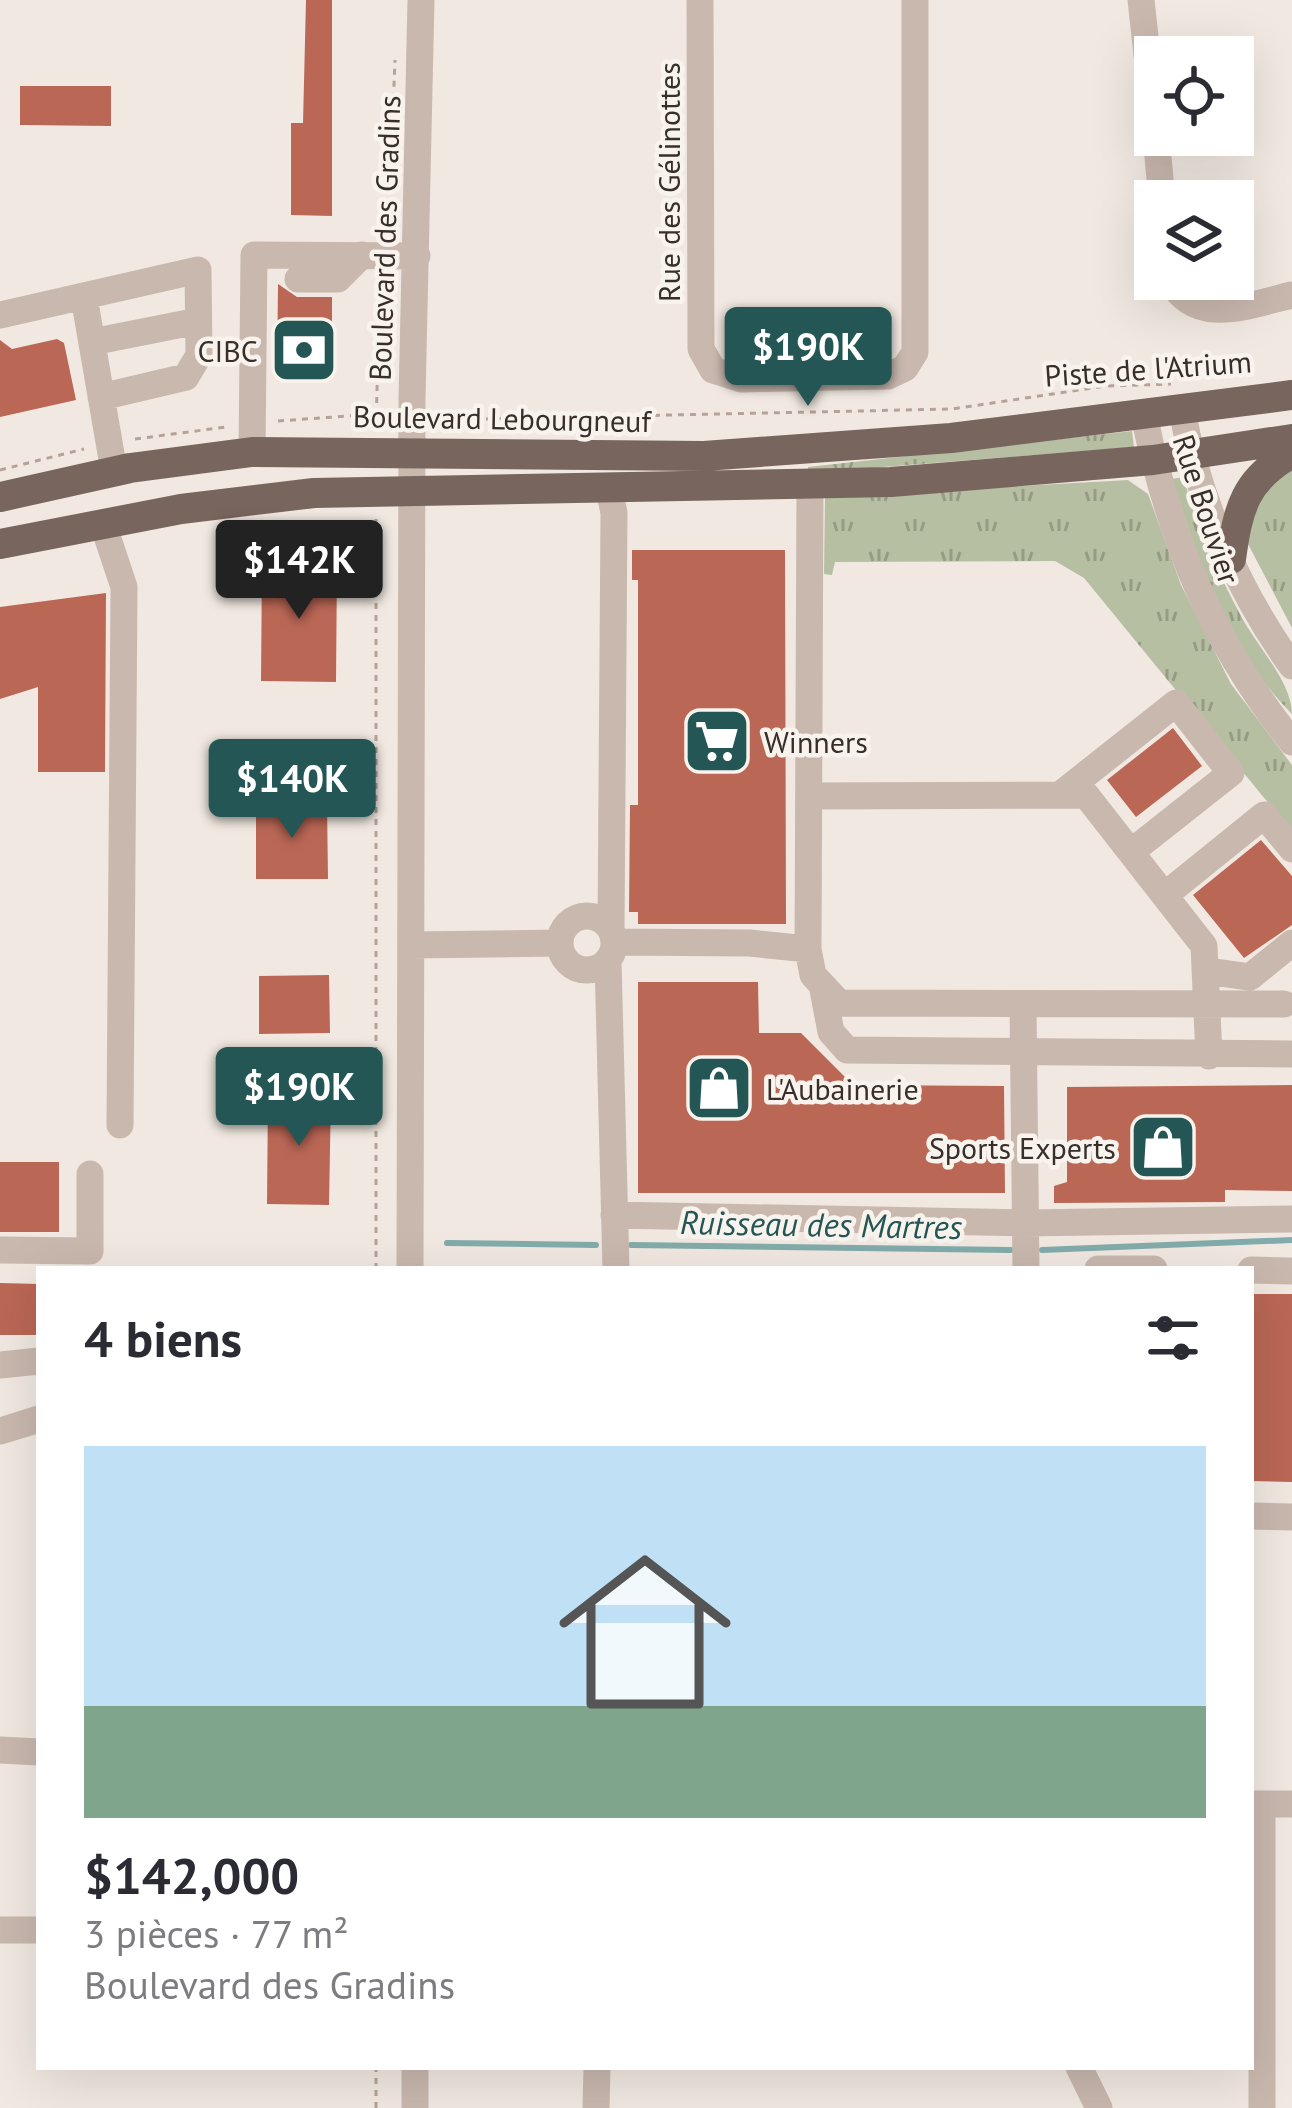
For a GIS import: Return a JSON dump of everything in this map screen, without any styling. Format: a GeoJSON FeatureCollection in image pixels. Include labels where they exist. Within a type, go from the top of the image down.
{"type":"FeatureCollection","features":[{"type":"Feature","properties":{"kind":"main road","name":"Boulevard Lebourgneuf"},"geometry":{"type":"LineString","coordinates":[[0,497],[114,471],[252,452],[553,459],[704,456],[951,438],[1144,415],[1177,397],[1292,395]]}},
{"type":"Feature","properties":{"kind":"main road"},"geometry":{"type":"LineString","coordinates":[[0,544],[251,499],[412,490],[810,485],[1153,460],[1292,439]]}},
{"type":"Feature","properties":{"kind":"main road"},"geometry":{"type":"LineString","coordinates":[[1231,559],[1237,513],[1247,487],[1266,468],[1292,453]]}},
{"type":"Feature","properties":{"kind":"street","name":"Boulevard des Gradins"},"geometry":{"type":"LineString","coordinates":[[410,1266],[412,453],[422,0]]}},
{"type":"Feature","properties":{"kind":"street","name":"Rue des Gélinottes"},"geometry":{"type":"LineString","coordinates":[[700,0],[701,349],[713,370],[741,379],[888,376],[905,368],[915,352],[915,0]]}},
{"type":"Feature","properties":{"kind":"street"},"geometry":{"type":"LineString","coordinates":[[1141,0],[1145,36]]}},
{"type":"Feature","properties":{"kind":"street"},"geometry":{"type":"LineString","coordinates":[[371,255],[338,279],[277,279],[254,255],[371,255],[417,256]]}},
{"type":"Feature","properties":{"kind":"street"},"geometry":{"type":"LineString","coordinates":[[0,314],[198,270],[199,356],[186,377],[101,397]]}},
{"type":"Feature","properties":{"kind":"street"},"geometry":{"type":"LineString","coordinates":[[252,452],[277,279]]}},
{"type":"Feature","properties":{"kind":"street"},"geometry":{"type":"LineString","coordinates":[[1187,300],[1211,310],[1292,296]]}},
{"type":"Feature","properties":{"kind":"street"},"geometry":{"type":"LineString","coordinates":[[84,297],[114,471]]}},
{"type":"Feature","properties":{"kind":"street"},"geometry":{"type":"LineString","coordinates":[[92,342],[199,321]]}},
{"type":"Feature","properties":{"kind":"street","name":"Rue Bouvier"},"geometry":{"type":"LineString","coordinates":[[1177,397],[1190,454],[1231,559],[1292,666]]}},
{"type":"Feature","properties":{"kind":"street","name":"Rue Bouvier"},"geometry":{"type":"LineString","coordinates":[[1144,415],[1186,566],[1210,620],[1260,702],[1292,742]]}},
{"type":"Feature","properties":{"kind":"street"},"geometry":{"type":"LineString","coordinates":[[810,485],[808,950],[823,990],[831,1032],[847,1050],[1292,1054]]}},
{"type":"Feature","properties":{"kind":"street"},"geometry":{"type":"LineString","coordinates":[[609,489],[614,512],[611,944],[616,1266]]}},
{"type":"Feature","properties":{"kind":"street"},"geometry":{"type":"LineString","coordinates":[[103,524],[124,587],[120,1125]]}},
{"type":"Feature","properties":{"kind":"street"},"geometry":{"type":"LineString","coordinates":[[1060,794],[1176,704],[1231,773],[1131,851]]}},
{"type":"Feature","properties":{"kind":"street"},"geometry":{"type":"LineString","coordinates":[[1218,784],[1252,825]]}},
{"type":"Feature","properties":{"kind":"street"},"geometry":{"type":"LineString","coordinates":[[811,796],[1086,795],[1204,946],[1208,1056]]}},
{"type":"Feature","properties":{"kind":"street"},"geometry":{"type":"LineString","coordinates":[[1165,895],[1264,815],[1292,849]]}},
{"type":"Feature","properties":{"kind":"street"},"geometry":{"type":"LineString","coordinates":[[611,944],[601,920],[583,916],[566,925],[560,944],[564,958],[582,970],[611,944],[749,943],[808,950]]}},
{"type":"Feature","properties":{"kind":"street"},"geometry":{"type":"LineString","coordinates":[[1206,971],[1250,977],[1292,943]]}},
{"type":"Feature","properties":{"kind":"street"},"geometry":{"type":"LineString","coordinates":[[412,945],[560,944]]}},
{"type":"Feature","properties":{"kind":"street"},"geometry":{"type":"LineString","coordinates":[[823,990],[839,1003],[1289,1004]]}},
{"type":"Feature","properties":{"kind":"street"},"geometry":{"type":"LineString","coordinates":[[1023,1005],[1026,1266]]}},
{"type":"Feature","properties":{"kind":"street"},"geometry":{"type":"LineString","coordinates":[[0,1250],[90,1251],[90,1174]]}},
{"type":"Feature","properties":{"kind":"street"},"geometry":{"type":"LineString","coordinates":[[614,1215],[1027,1223],[1292,1219]]}},
{"type":"Feature","properties":{"kind":"street"},"geometry":{"type":"LineString","coordinates":[[1254,1270],[1292,1270]]}},
{"type":"Feature","properties":{"kind":"street"},"geometry":{"type":"LineString","coordinates":[[0,1365],[36,1361]]}},
{"type":"Feature","properties":{"kind":"street"},"geometry":{"type":"LineString","coordinates":[[0,1431],[36,1420]]}},
{"type":"Feature","properties":{"kind":"street"},"geometry":{"type":"LineString","coordinates":[[1254,1516],[1292,1517]]}},
{"type":"Feature","properties":{"kind":"street"},"geometry":{"type":"LineString","coordinates":[[0,1750],[36,1752]]}},
{"type":"Feature","properties":{"kind":"street"},"geometry":{"type":"LineString","coordinates":[[1262,2108],[1278,1947],[1256,1804],[1292,1804]]}},
{"type":"Feature","properties":{"kind":"street"},"geometry":{"type":"LineString","coordinates":[[0,1930],[36,1930]]}},
{"type":"Feature","properties":{"kind":"street"},"geometry":{"type":"LineString","coordinates":[[415,2070],[415,2108]]}},
{"type":"Feature","properties":{"kind":"street"},"geometry":{"type":"LineString","coordinates":[[596,2108],[597,2070]]}},
{"type":"Feature","properties":{"kind":"street"},"geometry":{"type":"LineString","coordinates":[[1080,2070],[1099,2108]]}},
{"type":"Feature","properties":{"kind":"path"},"geometry":{"type":"LineString","coordinates":[[375,431],[371,255],[395,53]]}},
{"type":"Feature","properties":{"kind":"path","name":"Piste de l'Atrium"},"geometry":{"type":"LineString","coordinates":[[432,419],[952,409],[1106,386],[1177,397]]}},
{"type":"Feature","properties":{"kind":"path"},"geometry":{"type":"LineString","coordinates":[[376,517],[376,1266]]}},
{"type":"Feature","properties":{"kind":"path"},"geometry":{"type":"LineString","coordinates":[[376,2070],[376,2108]]}},
{"type":"Feature","properties":{"kind":"green space"},"geometry":{"type":"Polygon","coordinates":[[[1132,431],[1134,447],[808,473],[808,467],[1132,431]]]}},
{"type":"Feature","properties":{"kind":"green space"},"geometry":{"type":"Polygon","coordinates":[[[1292,468],[1292,628],[1248,544],[1255,498],[1292,468]]]}},
{"type":"Feature","properties":{"kind":"green space"},"geometry":{"type":"Polygon","coordinates":[[[1183,477],[1216,565],[1280,677],[1292,714],[1250,662],[1218,604],[1172,479],[1183,477]]]}},
{"type":"Feature","properties":{"kind":"green space"},"geometry":{"type":"Polygon","coordinates":[[[1128,480],[1148,494],[1181,585],[1231,684],[1292,765],[1292,832],[1084,578],[1055,561],[835,562],[832,575],[824,574],[825,497],[1128,480]]]}},
{"type":"Feature","properties":{"kind":"building"},"geometry":{"type":"Polygon","coordinates":[[[306,0],[332,0],[332,216],[291,215],[291,123],[303,123],[306,0]]]}},
{"type":"Feature","properties":{"kind":"building"},"geometry":{"type":"Polygon","coordinates":[[[20,86],[111,86],[111,126],[20,125],[20,86]]]}},
{"type":"Feature","properties":{"kind":"building"},"geometry":{"type":"Polygon","coordinates":[[[278,284],[297,297],[332,297],[332,370],[277,369],[278,284]]]}},
{"type":"Feature","properties":{"kind":"building"},"geometry":{"type":"Polygon","coordinates":[[[57,339],[64,343],[76,400],[0,417],[0,340],[12,349],[57,339]]]}},
{"type":"Feature","properties":{"kind":"building"},"geometry":{"type":"Polygon","coordinates":[[[632,550],[785,550],[786,924],[638,924],[638,912],[629,912],[630,805],[638,805],[638,580],[632,580],[632,550]]]}},
{"type":"Feature","properties":{"kind":"building"},"geometry":{"type":"Polygon","coordinates":[[[262,561],[337,562],[336,682],[261,681],[262,561]]]}},
{"type":"Feature","properties":{"kind":"building"},"geometry":{"type":"Polygon","coordinates":[[[106,593],[105,772],[38,772],[38,687],[0,699],[0,607],[106,593]]]}},
{"type":"Feature","properties":{"kind":"building"},"geometry":{"type":"Polygon","coordinates":[[[1173,728],[1202,766],[1136,817],[1107,780],[1173,728]]]}},
{"type":"Feature","properties":{"kind":"building"},"geometry":{"type":"Polygon","coordinates":[[[327,802],[328,879],[256,879],[256,803],[327,802]]]}},
{"type":"Feature","properties":{"kind":"building"},"geometry":{"type":"Polygon","coordinates":[[[1261,840],[1292,876],[1292,925],[1244,958],[1193,895],[1261,840]]]}},
{"type":"Feature","properties":{"kind":"building"},"geometry":{"type":"Polygon","coordinates":[[[329,975],[330,1033],[259,1034],[259,976],[329,975]]]}},
{"type":"Feature","properties":{"kind":"building"},"geometry":{"type":"Polygon","coordinates":[[[638,982],[758,982],[759,1033],[801,1033],[853,1085],[1004,1086],[1005,1193],[638,1193],[638,982]]]}},
{"type":"Feature","properties":{"kind":"building"},"geometry":{"type":"Polygon","coordinates":[[[1292,1085],[1292,1191],[1225,1190],[1225,1202],[1054,1203],[1054,1186],[1067,1182],[1067,1087],[1292,1085]]]}},
{"type":"Feature","properties":{"kind":"building"},"geometry":{"type":"Polygon","coordinates":[[[268,1093],[331,1094],[329,1205],[267,1204],[268,1093]]]}},
{"type":"Feature","properties":{"kind":"building"},"geometry":{"type":"Polygon","coordinates":[[[0,1162],[59,1162],[59,1232],[0,1232],[0,1162]]]}},
{"type":"Feature","properties":{"kind":"building"},"geometry":{"type":"Polygon","coordinates":[[[0,1283],[36,1284],[36,1335],[0,1335],[0,1283]]]}},
{"type":"Feature","properties":{"kind":"building"},"geometry":{"type":"Polygon","coordinates":[[[1254,1294],[1292,1294],[1292,1482],[1254,1481],[1254,1294]]]}},
{"type":"Feature","properties":{"kind":"waterway","name":"Ruisseau des Martres"},"geometry":{"type":"LineString","coordinates":[[1042,1250],[1292,1240]]}},
{"type":"Feature","properties":{"kind":"waterway","name":"Ruisseau des Martres"},"geometry":{"type":"LineString","coordinates":[[447,1243],[596,1245]]}},
{"type":"Feature","properties":{"kind":"waterway","name":"Ruisseau des Martres"},"geometry":{"type":"LineString","coordinates":[[631,1245],[1011,1250]]}},
{"type":"Feature","properties":{"kind":"place","name":"CIBC"},"geometry":{"type":"Point","coordinates":[304,350]}},
{"type":"Feature","properties":{"kind":"place","name":"Winners"},"geometry":{"type":"Point","coordinates":[717,741]}},
{"type":"Feature","properties":{"kind":"place","name":"L'Aubainerie"},"geometry":{"type":"Point","coordinates":[719,1088]}},
{"type":"Feature","properties":{"kind":"place","name":"Sports Experts"},"geometry":{"type":"Point","coordinates":[1163,1147]}}]}
